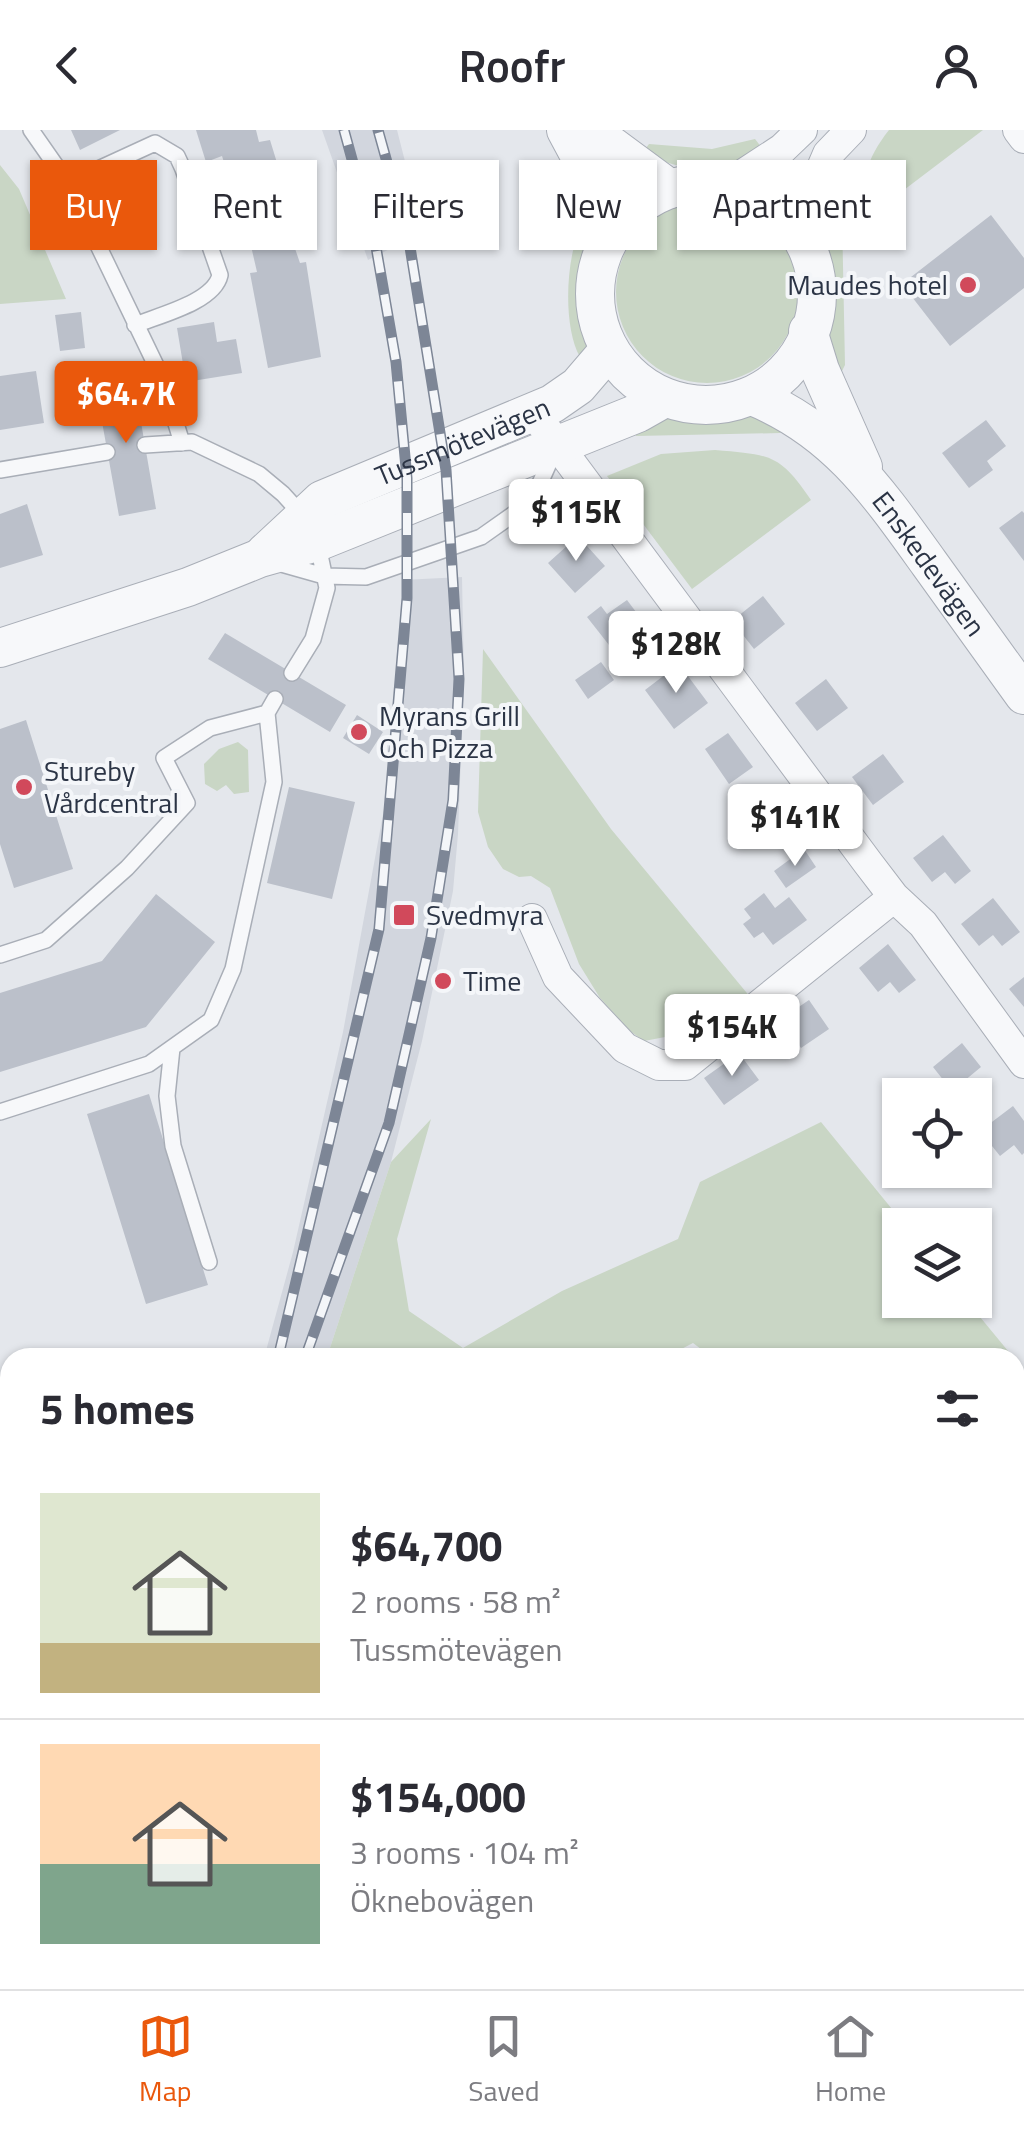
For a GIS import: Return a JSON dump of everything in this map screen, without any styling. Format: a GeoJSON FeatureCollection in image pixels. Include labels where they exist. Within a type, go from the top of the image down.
{"type":"FeatureCollection","features":[{"type":"Feature","properties":{"kind":"street"},"geometry":{"type":"LineString","coordinates":[[566,130],[582,160]]}},
{"type":"Feature","properties":{"kind":"street"},"geometry":{"type":"LineString","coordinates":[[590,130],[670,189]]}},
{"type":"Feature","properties":{"kind":"street"},"geometry":{"type":"LineString","coordinates":[[765,160],[802,130]]}},
{"type":"Feature","properties":{"kind":"street"},"geometry":{"type":"LineString","coordinates":[[825,160],[850,130]]}},
{"type":"Feature","properties":{"kind":"street"},"geometry":{"type":"LineString","coordinates":[[1018,130],[1024,138]]}},
{"type":"Feature","properties":{"kind":"street"},"geometry":{"type":"LineString","coordinates":[[657,196],[677,187]]}},
{"type":"Feature","properties":{"kind":"street"},"geometry":{"type":"LineString","coordinates":[[606,250],[596,270],[596,312],[608,350],[630,376],[660,400],[699,405],[752,396],[772,386],[797,360],[812,322],[816,282],[807,250]]}},
{"type":"Feature","properties":{"kind":"street","name":"Enskedevägen"},"geometry":{"type":"LineString","coordinates":[[808,331],[820,370],[868,478]]}},
{"type":"Feature","properties":{"kind":"street","name":"Tussmötevägen"},"geometry":{"type":"LineString","coordinates":[[315,545],[322,500],[533,412],[578,386],[608,350]]}},
{"type":"Feature","properties":{"kind":"street","name":"Enskedevägen"},"geometry":{"type":"LineString","coordinates":[[752,396],[781,408],[825,438],[868,478],[1024,695]]}},
{"type":"Feature","properties":{"kind":"street","name":"Tussmötevägen"},"geometry":{"type":"LineString","coordinates":[[0,648],[188,587],[260,558],[315,545],[660,400]]}},
{"type":"Feature","properties":{"kind":"street"},"geometry":{"type":"LineString","coordinates":[[533,412],[894,896],[922,924],[1024,1063]]}},
{"type":"Feature","properties":{"kind":"street"},"geometry":{"type":"LineString","coordinates":[[532,920],[558,977],[625,1048],[659,1065],[685,1065],[894,896]]}},
{"type":"Feature","properties":{"kind":"lane"},"geometry":{"type":"LineString","coordinates":[[31,130],[52,160]]}},
{"type":"Feature","properties":{"kind":"lane"},"geometry":{"type":"LineString","coordinates":[[119,160],[156,143],[177,156],[220,275],[218,286],[208,295],[135,325]]}},
{"type":"Feature","properties":{"kind":"lane"},"geometry":{"type":"LineString","coordinates":[[100,250],[162,378],[182,442]]}},
{"type":"Feature","properties":{"kind":"lane"},"geometry":{"type":"LineString","coordinates":[[145,446],[192,442],[258,474],[283,494],[315,545],[326,588],[313,639],[292,673]]}},
{"type":"Feature","properties":{"kind":"lane"},"geometry":{"type":"LineString","coordinates":[[315,545],[366,577],[481,537],[532,501],[557,444]]}},
{"type":"Feature","properties":{"kind":"lane"},"geometry":{"type":"LineString","coordinates":[[0,470],[107,452]]}},
{"type":"Feature","properties":{"kind":"lane"},"geometry":{"type":"LineString","coordinates":[[0,955],[46,940],[127,868],[186,803],[164,758],[210,728],[271,706],[274,782],[233,969],[211,1020],[149,1064],[0,1112]]}},
{"type":"Feature","properties":{"kind":"lane"},"geometry":{"type":"LineString","coordinates":[[172,1048],[168,1096],[174,1146],[209,1262]]}},
{"type":"Feature","properties":{"kind":"shaded area"},"geometry":{"type":"Polygon","coordinates":[[[322,130],[397,130],[405,160],[337,160],[337,172],[322,130]]]}},
{"type":"Feature","properties":{"kind":"shaded area"},"geometry":{"type":"Polygon","coordinates":[[[364,250],[388,250],[368,260],[364,250]]]}},
{"type":"Feature","properties":{"kind":"shaded area"},"geometry":{"type":"Polygon","coordinates":[[[462,577],[464,678],[453,891],[422,1041],[391,1162],[330,1348],[267,1348],[293,1252],[343,1032],[389,782],[402,659],[402,580],[462,577]]]}},
{"type":"Feature","properties":{"kind":"green space"},"geometry":{"type":"Polygon","coordinates":[[[889,130],[983,130],[906,188],[906,160],[871,160],[889,130]]]}},
{"type":"Feature","properties":{"kind":"green space"},"geometry":{"type":"Polygon","coordinates":[[[755,139],[766,153],[746,160],[677,160],[677,165],[643,152],[649,144],[712,149],[755,139]]]}},
{"type":"Feature","properties":{"kind":"green space"},"geometry":{"type":"Polygon","coordinates":[[[0,165],[19,189],[30,215],[30,250],[45,250],[66,299],[0,304],[0,165]]]}},
{"type":"Feature","properties":{"kind":"green space"},"geometry":{"type":"Polygon","coordinates":[[[677,207],[677,250],[787,250],[796,274],[796,310],[782,342],[757,367],[725,381],[689,381],[657,367],[632,342],[618,310],[616,292],[623,257],[627,250],[657,250],[657,217],[677,207]]]}},
{"type":"Feature","properties":{"kind":"green space"},"geometry":{"type":"Polygon","coordinates":[[[574,250],[592,250],[585,309],[589,343],[580,357],[568,304],[574,250]]]}},
{"type":"Feature","properties":{"kind":"green space"},"geometry":{"type":"Polygon","coordinates":[[[822,250],[843,250],[845,365],[840,375],[824,341],[832,304],[822,250]]]}},
{"type":"Feature","properties":{"kind":"green space"},"geometry":{"type":"Polygon","coordinates":[[[668,412],[758,415],[785,427],[780,433],[636,436],[632,427],[668,412]]]}},
{"type":"Feature","properties":{"kind":"green space"},"geometry":{"type":"Polygon","coordinates":[[[715,450],[772,459],[790,473],[811,500],[692,589],[607,476],[661,454],[715,450]]]}},
{"type":"Feature","properties":{"kind":"green space"},"geometry":{"type":"Polygon","coordinates":[[[483,649],[611,829],[751,998],[681,1034],[644,1041],[600,998],[579,964],[550,888],[531,876],[519,877],[503,869],[488,847],[478,812],[483,649]]]}},
{"type":"Feature","properties":{"kind":"green space"},"geometry":{"type":"Polygon","coordinates":[[[238,742],[248,750],[249,792],[234,794],[226,785],[217,791],[205,784],[204,764],[219,749],[238,742]]]}},
{"type":"Feature","properties":{"kind":"green space"},"geometry":{"type":"Polygon","coordinates":[[[431,1119],[397,1239],[409,1311],[463,1348],[330,1348],[391,1162],[431,1119]]]}},
{"type":"Feature","properties":{"kind":"green space"},"geometry":{"type":"Polygon","coordinates":[[[821,1122],[891,1208],[882,1208],[882,1318],[981,1318],[1006,1348],[700,1348],[693,1343],[683,1348],[463,1348],[562,1291],[678,1239],[700,1182],[821,1122]]]}},
{"type":"Feature","properties":{"kind":"building"},"geometry":{"type":"Polygon","coordinates":[[[71,130],[120,130],[80,150],[71,130]]]}},
{"type":"Feature","properties":{"kind":"building"},"geometry":{"type":"Polygon","coordinates":[[[196,130],[256,130],[259,142],[270,140],[276,160],[223,160],[222,156],[205,160],[196,130]]]}},
{"type":"Feature","properties":{"kind":"building"},"geometry":{"type":"Polygon","coordinates":[[[991,215],[1024,258],[1024,288],[950,346],[902,284],[991,215]]]}},
{"type":"Feature","properties":{"kind":"building"},"geometry":{"type":"Polygon","coordinates":[[[252,250],[296,250],[300,263],[306,262],[321,357],[268,368],[250,273],[257,272],[252,250]]]}},
{"type":"Feature","properties":{"kind":"building"},"geometry":{"type":"Polygon","coordinates":[[[81,312],[85,348],[60,351],[55,315],[81,312]]]}},
{"type":"Feature","properties":{"kind":"building"},"geometry":{"type":"Polygon","coordinates":[[[214,322],[217,342],[236,339],[242,373],[186,382],[177,328],[214,322]]]}},
{"type":"Feature","properties":{"kind":"building"},"geometry":{"type":"Polygon","coordinates":[[[36,371],[44,423],[0,430],[0,376],[36,371]]]}},
{"type":"Feature","properties":{"kind":"building"},"geometry":{"type":"Polygon","coordinates":[[[133,376],[156,509],[119,516],[95,383],[133,376]]]}},
{"type":"Feature","properties":{"kind":"building"},"geometry":{"type":"Polygon","coordinates":[[[986,420],[1006,446],[987,461],[993,470],[969,488],[942,453],[986,420]]]}},
{"type":"Feature","properties":{"kind":"building"},"geometry":{"type":"Polygon","coordinates":[[[27,504],[43,555],[0,568],[0,514],[27,504]]]}},
{"type":"Feature","properties":{"kind":"building"},"geometry":{"type":"Polygon","coordinates":[[[1024,513],[1024,561],[999,528],[1024,513]]]}},
{"type":"Feature","properties":{"kind":"building"},"geometry":{"type":"Polygon","coordinates":[[[578,536],[605,566],[575,593],[548,563],[578,536]]]}},
{"type":"Feature","properties":{"kind":"building"},"geometry":{"type":"Polygon","coordinates":[[[763,596],[785,624],[754,649],[732,621],[763,596]]]}},
{"type":"Feature","properties":{"kind":"building"},"geometry":{"type":"Polygon","coordinates":[[[627,600],[651,632],[630,648],[621,636],[609,645],[587,617],[601,606],[607,614],[627,600]]]}},
{"type":"Feature","properties":{"kind":"building"},"geometry":{"type":"Polygon","coordinates":[[[225,633],[346,705],[330,732],[208,659],[225,633]]]}},
{"type":"Feature","properties":{"kind":"building"},"geometry":{"type":"Polygon","coordinates":[[[601,662],[614,680],[588,699],[575,680],[601,662]]]}},
{"type":"Feature","properties":{"kind":"building"},"geometry":{"type":"Polygon","coordinates":[[[679,664],[708,703],[674,729],[645,690],[679,664]]]}},
{"type":"Feature","properties":{"kind":"building"},"geometry":{"type":"Polygon","coordinates":[[[826,679],[848,708],[817,731],[795,703],[826,679]]]}},
{"type":"Feature","properties":{"kind":"building"},"geometry":{"type":"Polygon","coordinates":[[[357,715],[383,732],[369,754],[343,738],[357,715]]]}},
{"type":"Feature","properties":{"kind":"building","name":"Stureby Vårdcentral"},"geometry":{"type":"Polygon","coordinates":[[[26,720],[73,869],[14,888],[0,844],[0,729],[26,720]]]}},
{"type":"Feature","properties":{"kind":"building"},"geometry":{"type":"Polygon","coordinates":[[[728,733],[753,767],[729,784],[705,749],[728,733]]]}},
{"type":"Feature","properties":{"kind":"building"},"geometry":{"type":"Polygon","coordinates":[[[883,754],[904,782],[873,805],[852,777],[883,754]]]}},
{"type":"Feature","properties":{"kind":"building"},"geometry":{"type":"Polygon","coordinates":[[[289,787],[355,802],[332,899],[267,883],[289,787]]]}},
{"type":"Feature","properties":{"kind":"building"},"geometry":{"type":"Polygon","coordinates":[[[772,789],[798,827],[776,843],[763,825],[753,832],[739,811],[772,789]]]}},
{"type":"Feature","properties":{"kind":"building"},"geometry":{"type":"Polygon","coordinates":[[[943,835],[971,871],[955,884],[945,872],[932,882],[913,858],[943,835]]]}},
{"type":"Feature","properties":{"kind":"building"},"geometry":{"type":"Polygon","coordinates":[[[804,849],[816,867],[786,888],[774,871],[804,849]]]}},
{"type":"Feature","properties":{"kind":"building"},"geometry":{"type":"Polygon","coordinates":[[[764,893],[775,908],[789,897],[807,920],[773,945],[763,932],[754,938],[743,924],[751,918],[744,909],[764,893]]]}},
{"type":"Feature","properties":{"kind":"building"},"geometry":{"type":"Polygon","coordinates":[[[156,894],[215,942],[146,1027],[0,1072],[0,993],[102,961],[156,894]]]}},
{"type":"Feature","properties":{"kind":"building"},"geometry":{"type":"Polygon","coordinates":[[[993,898],[1020,932],[1002,946],[993,935],[979,946],[961,924],[993,898]]]}},
{"type":"Feature","properties":{"kind":"building"},"geometry":{"type":"Polygon","coordinates":[[[888,944],[916,980],[899,993],[890,982],[878,992],[859,968],[888,944]]]}},
{"type":"Feature","properties":{"kind":"building"},"geometry":{"type":"Polygon","coordinates":[[[1024,977],[1024,1007],[1009,989],[1024,977]]]}},
{"type":"Feature","properties":{"kind":"building"},"geometry":{"type":"Polygon","coordinates":[[[809,1000],[829,1029],[801,1048],[781,1019],[809,1000]]]}},
{"type":"Feature","properties":{"kind":"building"},"geometry":{"type":"Polygon","coordinates":[[[962,1043],[981,1067],[968,1078],[942,1078],[933,1067],[962,1043]]]}},
{"type":"Feature","properties":{"kind":"building"},"geometry":{"type":"Polygon","coordinates":[[[739,1053],[759,1080],[724,1105],[704,1078],[739,1053]]]}},
{"type":"Feature","properties":{"kind":"building"},"geometry":{"type":"Polygon","coordinates":[[[149,1094],[208,1285],[146,1304],[87,1114],[149,1094]]]}},
{"type":"Feature","properties":{"kind":"building"},"geometry":{"type":"Polygon","coordinates":[[[1013,1106],[1024,1121],[1022,1155],[1014,1145],[1000,1156],[992,1146],[992,1122],[1013,1106]]]}},
{"type":"Feature","properties":{"kind":"railway"},"geometry":{"type":"LineString","coordinates":[[280,1348],[379,929],[407,598],[407,478],[396,362],[376,247],[344,130]]}},
{"type":"Feature","properties":{"kind":"railway"},"geometry":{"type":"LineString","coordinates":[[309,1348],[389,1123],[431,938],[453,800],[459,679],[446,470],[409,241],[378,130]]}},
{"type":"Feature","properties":{"kind":"place","name":"Maudes hotel"},"geometry":{"type":"Point","coordinates":[968,285]}},
{"type":"Feature","properties":{"kind":"place","name":"Myrans Grill Och Pizza"},"geometry":{"type":"Point","coordinates":[359,732]}},
{"type":"Feature","properties":{"kind":"place","name":"Stureby Vårdcentral"},"geometry":{"type":"Point","coordinates":[24,787]}},
{"type":"Feature","properties":{"kind":"place","name":"Svedmyra"},"geometry":{"type":"Point","coordinates":[404,915]}},
{"type":"Feature","properties":{"kind":"place","name":"Time"},"geometry":{"type":"Point","coordinates":[443,981]}}]}
